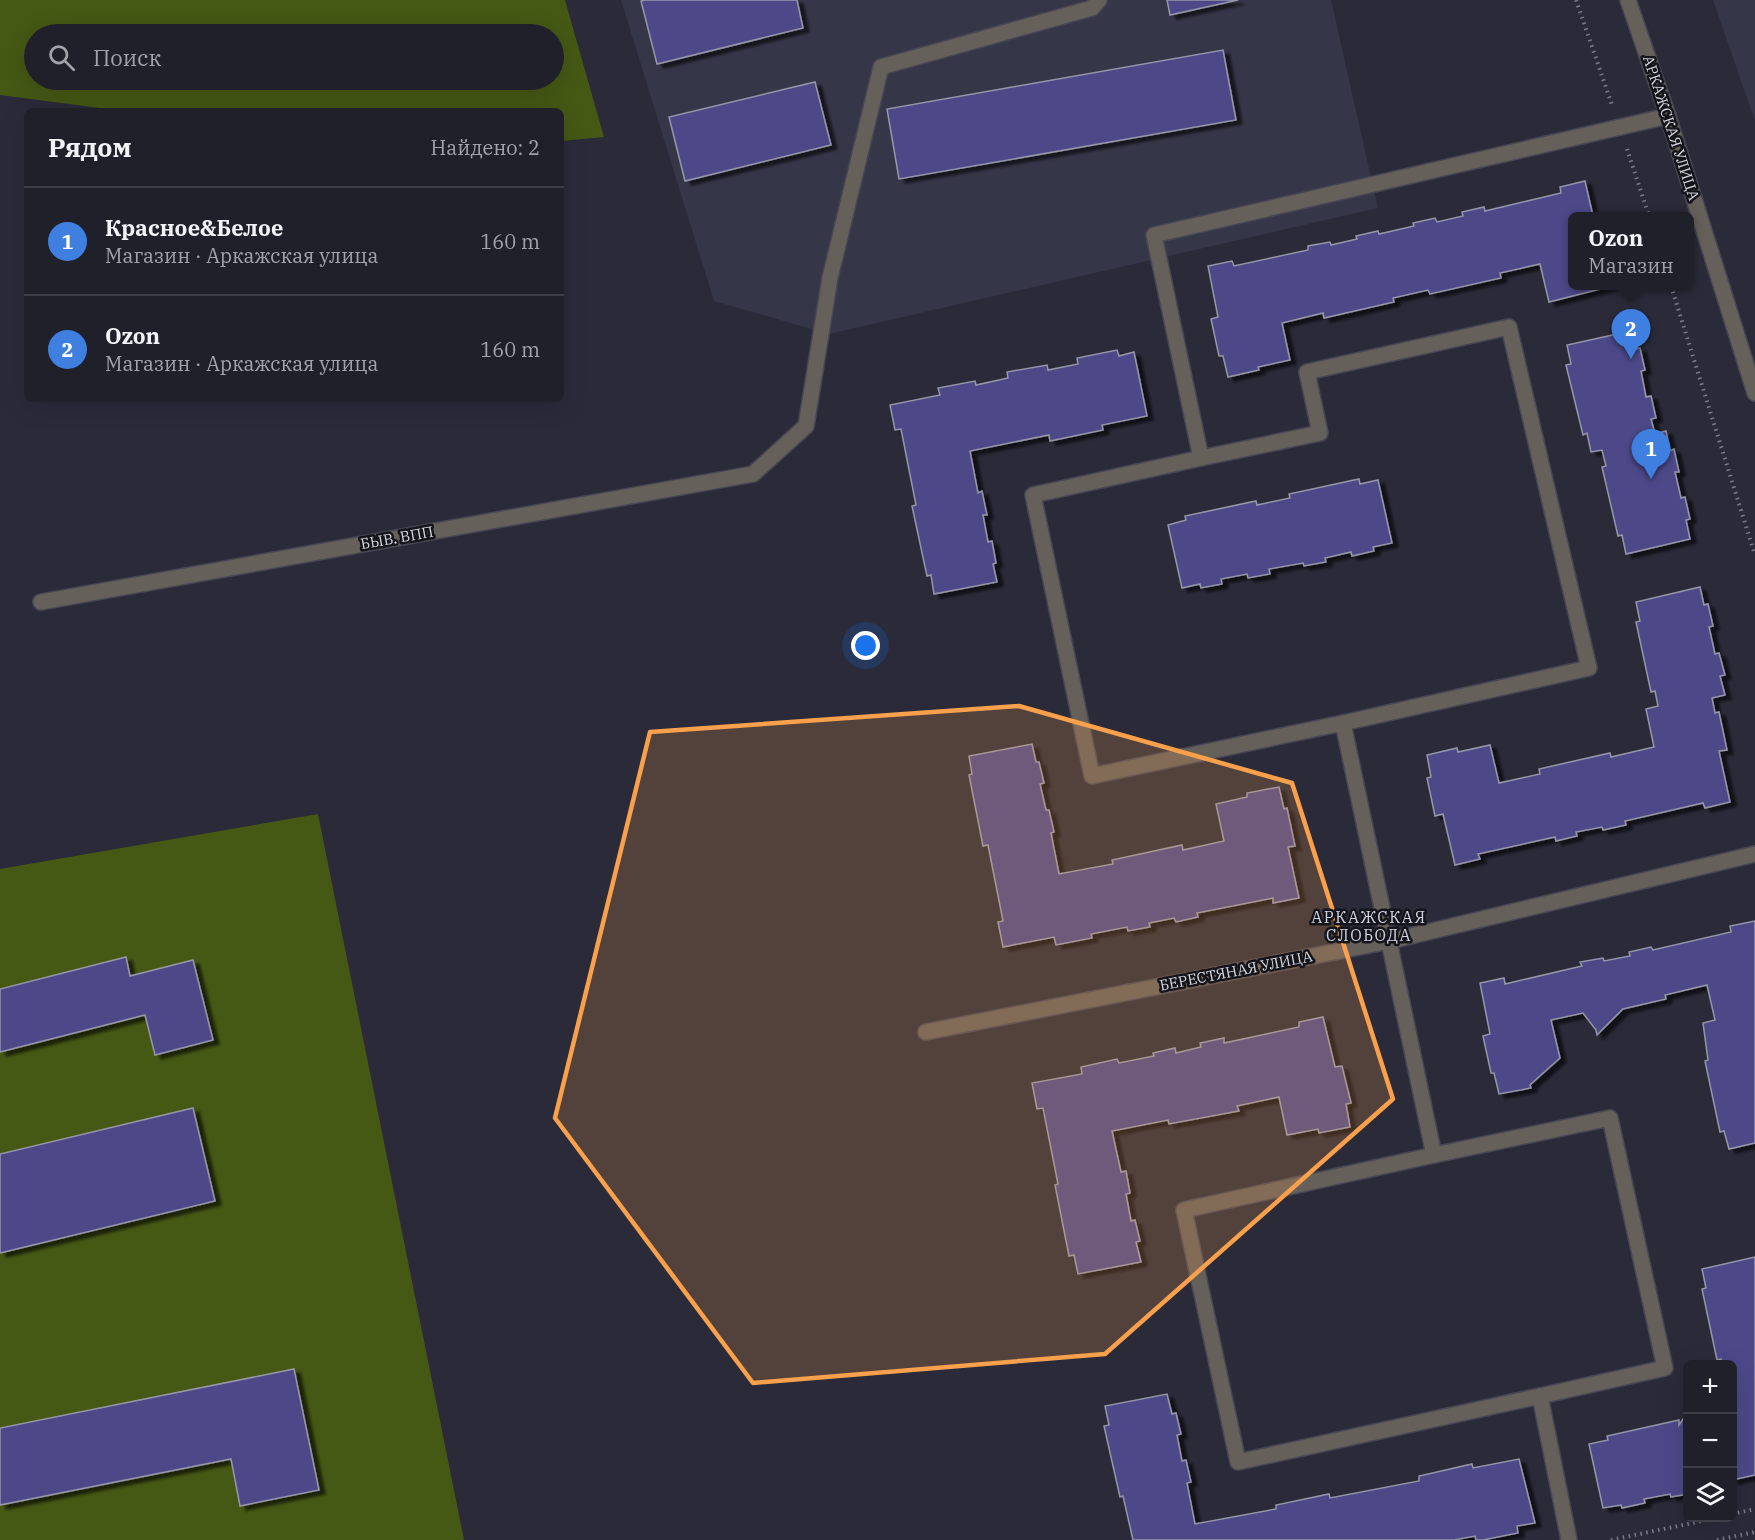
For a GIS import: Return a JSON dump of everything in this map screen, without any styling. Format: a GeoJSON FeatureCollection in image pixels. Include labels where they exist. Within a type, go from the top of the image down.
{"type":"FeatureCollection","features":[{"type":"Feature","properties":{"kind":"street","name":"БЫВ. ВПП"},"geometry":{"type":"LineString","coordinates":[[41,602],[753,474],[806,426],[830,278],[881,67],[1092,8],[1100,0]]}},
{"type":"Feature","properties":{"kind":"street","name":"АРКАЖСКАЯ УЛИЦА"},"geometry":{"type":"LineString","coordinates":[[1628,0],[1668,116],[1755,393]]}},
{"type":"Feature","properties":{"kind":"street"},"geometry":{"type":"LineString","coordinates":[[1201,458],[1154,235],[1668,116]]}},
{"type":"Feature","properties":{"kind":"street"},"geometry":{"type":"LineString","coordinates":[[1509,327],[1589,668],[1092,776],[1033,495],[1201,458],[1320,433],[1307,372],[1509,327]]}},
{"type":"Feature","properties":{"kind":"street"},"geometry":{"type":"LineString","coordinates":[[1344,723],[1434,1155]]}},
{"type":"Feature","properties":{"kind":"street","name":"БЕРЕСТЯНАЯ УЛИЦА"},"geometry":{"type":"LineString","coordinates":[[926,1032],[1390,940],[1755,854]]}},
{"type":"Feature","properties":{"kind":"street"},"geometry":{"type":"LineString","coordinates":[[1610,1118],[1665,1368],[1238,1462],[1184,1210],[1434,1155],[1610,1118]]}},
{"type":"Feature","properties":{"kind":"street"},"geometry":{"type":"LineString","coordinates":[[1540,1396],[1569,1540]]}},
{"type":"Feature","properties":{"kind":"path"},"geometry":{"type":"LineString","coordinates":[[1673,290],[1755,555]]}},
{"type":"Feature","properties":{"kind":"path"},"geometry":{"type":"LineString","coordinates":[[1737,1513],[1755,1509]]}},
{"type":"Feature","properties":{"kind":"path"},"geometry":{"type":"LineString","coordinates":[[1611,1540],[1697,1522]]}},
{"type":"Feature","properties":{"kind":"path"},"geometry":{"type":"LineString","coordinates":[[1717,1540],[1755,1532]]}},
{"type":"Feature","properties":{"kind":"highlighted area"},"geometry":{"type":"Polygon","coordinates":[[[1019,706],[1292,783],[1393,1099],[1105,1354],[753,1383],[555,1118],[650,732],[1019,706]]]}},
{"type":"Feature","properties":{"kind":"shaded area"},"geometry":{"type":"Polygon","coordinates":[[[621,0],[1331,0],[1378,208],[829,334],[714,301],[621,0]]]}},
{"type":"Feature","properties":{"kind":"shaded area"},"geometry":{"type":"Polygon","coordinates":[[[1713,0],[1755,0],[1755,121],[1713,0]]]}},
{"type":"Feature","properties":{"kind":"green space"},"geometry":{"type":"Polygon","coordinates":[[[0,0],[565,0],[604,137],[564,141],[564,108],[100,108],[0,95],[0,0]]]}},
{"type":"Feature","properties":{"kind":"green space"},"geometry":{"type":"Polygon","coordinates":[[[318,814],[464,1540],[0,1540],[0,869],[318,814]]]}},
{"type":"Feature","properties":{"kind":"building"},"geometry":{"type":"Polygon","coordinates":[[[797,0],[803,28],[657,64],[641,1],[797,0]]]}},
{"type":"Feature","properties":{"kind":"building"},"geometry":{"type":"Polygon","coordinates":[[[1167,0],[1238,0],[1170,15],[1167,0]]]}},
{"type":"Feature","properties":{"kind":"building"},"geometry":{"type":"Polygon","coordinates":[[[1223,50],[1236,120],[899,179],[887,109],[1223,50]]]}},
{"type":"Feature","properties":{"kind":"building"},"geometry":{"type":"Polygon","coordinates":[[[815,82],[831,145],[685,181],[669,117],[815,82]]]}},
{"type":"Feature","properties":{"kind":"building"},"geometry":{"type":"Polygon","coordinates":[[[1585,181],[1592,212],[1568,212],[1568,290],[1596,290],[1549,302],[1540,264],[1500,273],[1501,278],[1430,294],[1428,290],[1393,298],[1394,302],[1324,318],[1323,313],[1282,323],[1290,360],[1228,377],[1223,356],[1219,356],[1211,319],[1218,317],[1208,266],[1232,261],[1234,266],[1308,250],[1308,246],[1330,242],[1331,245],[1357,239],[1356,236],[1378,231],[1379,234],[1414,226],[1413,223],[1435,218],[1437,222],[1463,216],[1462,212],[1484,207],[1485,211],[1561,193],[1560,187],[1585,181]]]}},
{"type":"Feature","properties":{"kind":"building"},"geometry":{"type":"Polygon","coordinates":[[[1631,331],[1635,349],[1640,348],[1645,370],[1641,371],[1646,397],[1651,396],[1656,418],[1651,419],[1655,434],[1666,431],[1670,451],[1674,449],[1679,472],[1675,472],[1681,498],[1685,497],[1690,519],[1686,520],[1690,539],[1626,554],[1622,535],[1618,536],[1602,467],[1606,466],[1602,450],[1591,452],[1587,433],[1583,435],[1566,365],[1571,364],[1567,345],[1631,331]]]}},
{"type":"Feature","properties":{"kind":"building"},"geometry":{"type":"Polygon","coordinates":[[[1117,350],[1119,356],[1134,352],[1147,416],[1102,425],[1103,430],[1050,441],[1049,435],[970,451],[978,493],[982,491],[987,515],[983,515],[988,542],[992,541],[997,582],[934,594],[931,575],[927,576],[912,506],[916,505],[901,429],[895,430],[890,405],[940,395],[938,388],[975,381],[976,385],[1008,378],[1007,372],[1047,365],[1048,370],[1078,364],[1077,358],[1117,350]]]}},
{"type":"Feature","properties":{"kind":"building"},"geometry":{"type":"Polygon","coordinates":[[[1359,479],[1360,484],[1378,480],[1392,543],[1373,547],[1374,551],[1352,556],[1351,552],[1325,558],[1326,562],[1304,566],[1303,563],[1269,569],[1270,574],[1248,578],[1247,574],[1221,579],[1222,584],[1201,588],[1200,584],[1182,588],[1168,525],[1186,520],[1185,516],[1256,501],[1257,505],[1290,498],[1289,494],[1359,479]]]}},
{"type":"Feature","properties":{"kind":"building"},"geometry":{"type":"Polygon","coordinates":[[[1700,587],[1704,605],[1708,604],[1713,626],[1709,627],[1715,654],[1719,653],[1725,675],[1720,676],[1725,695],[1712,698],[1715,713],[1719,712],[1727,750],[1719,751],[1730,802],[1705,808],[1703,803],[1625,821],[1626,825],[1576,832],[1577,836],[1556,841],[1555,837],[1478,854],[1480,859],[1455,865],[1443,814],[1435,816],[1427,778],[1431,777],[1427,755],[1457,748],[1458,752],[1490,745],[1499,783],[1540,774],[1539,769],[1610,753],[1611,757],[1654,747],[1646,709],[1658,706],[1655,691],[1651,692],[1636,622],[1640,621],[1636,602],[1700,587]]]}},
{"type":"Feature","properties":{"kind":"building"},"geometry":{"type":"Polygon","coordinates":[[[1032,744],[1044,783],[1040,784],[1054,832],[1051,833],[1059,874],[1113,864],[1112,860],[1182,845],[1183,850],[1224,841],[1216,804],[1247,797],[1247,793],[1279,787],[1284,809],[1287,808],[1295,846],[1288,847],[1299,898],[1273,903],[1273,898],[1197,913],[1198,917],[1176,922],[1174,918],[1149,923],[1150,927],[1128,931],[1127,927],[1091,934],[1092,938],[1056,945],[1054,937],[1003,947],[998,922],[1003,921],[988,845],[983,846],[969,775],[972,774],[969,756],[1032,744]]]}},
{"type":"Feature","properties":{"kind":"building"},"geometry":{"type":"Polygon","coordinates":[[[1755,921],[1755,1143],[1729,1149],[1724,1131],[1720,1132],[1705,1061],[1708,1060],[1703,1023],[1715,1020],[1707,985],[1665,995],[1666,999],[1623,1009],[1597,1035],[1596,1030],[1583,1013],[1551,1020],[1560,1058],[1530,1085],[1531,1088],[1499,1094],[1494,1073],[1491,1073],[1483,1036],[1490,1034],[1480,983],[1504,978],[1505,984],[1582,966],[1580,962],[1603,958],[1604,961],[1630,956],[1629,952],[1651,947],[1653,950],[1731,932],[1730,926],[1755,921]]]}},
{"type":"Feature","properties":{"kind":"building"},"geometry":{"type":"Polygon","coordinates":[[[126,957],[130,976],[193,960],[213,1040],[155,1055],[145,1015],[0,1052],[0,989],[126,957]]]}},
{"type":"Feature","properties":{"kind":"building"},"geometry":{"type":"Polygon","coordinates":[[[1323,1017],[1335,1067],[1342,1066],[1351,1103],[1346,1104],[1350,1127],[1319,1133],[1318,1129],[1287,1135],[1279,1097],[1237,1106],[1239,1111],[1169,1124],[1168,1120],[1112,1131],[1121,1172],[1126,1171],[1130,1193],[1126,1194],[1131,1221],[1135,1220],[1140,1241],[1136,1242],[1141,1262],[1078,1274],[1074,1255],[1069,1256],[1043,1108],[1037,1109],[1032,1083],[1082,1074],[1081,1067],[1117,1059],[1119,1063],[1154,1056],[1153,1053],[1175,1048],[1176,1053],[1201,1047],[1200,1043],[1224,1038],[1224,1043],[1299,1027],[1299,1022],[1323,1017]]]}},
{"type":"Feature","properties":{"kind":"building"},"geometry":{"type":"Polygon","coordinates":[[[193,1108],[215,1201],[0,1253],[0,1154],[193,1108]]]}},
{"type":"Feature","properties":{"kind":"building"},"geometry":{"type":"Polygon","coordinates":[[[1755,1257],[1755,1475],[1737,1479],[1737,1360],[1717,1360],[1702,1289],[1706,1288],[1702,1269],[1755,1257]]]}},
{"type":"Feature","properties":{"kind":"building"},"geometry":{"type":"Polygon","coordinates":[[[294,1369],[319,1490],[240,1506],[231,1459],[0,1505],[0,1428],[294,1369]]]}},
{"type":"Feature","properties":{"kind":"building"},"geometry":{"type":"Polygon","coordinates":[[[1167,1394],[1172,1414],[1176,1413],[1181,1434],[1177,1435],[1182,1461],[1186,1460],[1191,1482],[1187,1483],[1195,1524],[1276,1509],[1276,1505],[1329,1494],[1330,1498],[1419,1481],[1419,1476],[1472,1464],[1473,1468],[1519,1459],[1535,1523],[1517,1526],[1518,1533],[1483,1540],[1476,1540],[1475,1536],[1454,1540],[1133,1540],[1123,1496],[1120,1497],[1104,1426],[1109,1425],[1105,1406],[1167,1394]]]}},
{"type":"Feature","properties":{"kind":"building"},"geometry":{"type":"Polygon","coordinates":[[[1683,1419],[1683,1495],[1671,1497],[1670,1494],[1644,1499],[1645,1503],[1622,1508],[1621,1505],[1603,1508],[1589,1444],[1608,1440],[1607,1436],[1679,1420],[1679,1425],[1683,1419]]]}},
{"type":"Feature","properties":{"kind":"place","name":"Ozon"},"geometry":{"type":"Point","coordinates":[1631,359]}},
{"type":"Feature","properties":{"kind":"place","name":"Красное&Белое"},"geometry":{"type":"Point","coordinates":[1651,479]}},
{"type":"Feature","properties":{"kind":"district","name":"АРКАЖСКАЯ СЛОБОДА"},"geometry":{"type":"Point","coordinates":[1369,926]}}]}
